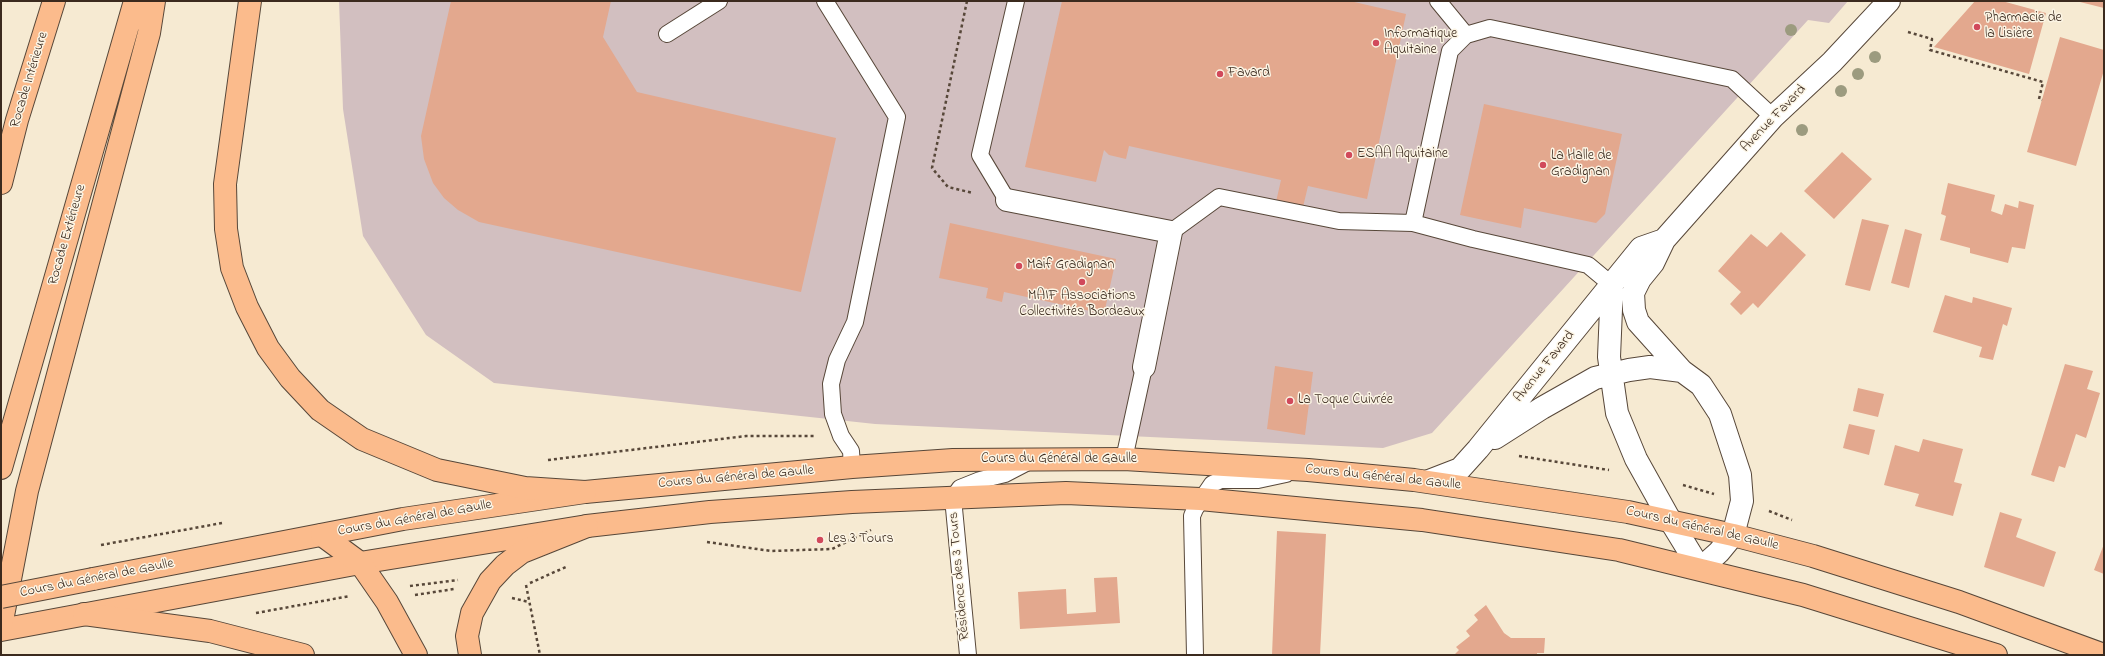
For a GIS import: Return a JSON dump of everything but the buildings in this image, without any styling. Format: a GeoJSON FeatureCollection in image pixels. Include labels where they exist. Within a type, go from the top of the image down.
{"type":"FeatureCollection","features":[{"type":"Feature","properties":{"kind":"main road","name":"Rocade Intérieure"},"geometry":{"type":"LineString","coordinates":[[1,183],[17,120],[54,1]]}},
{"type":"Feature","properties":{"kind":"main road","name":"Rocade Extérieure"},"geometry":{"type":"LineString","coordinates":[[1,468],[135,1]]}},
{"type":"Feature","properties":{"kind":"main road"},"geometry":{"type":"LineString","coordinates":[[1,626],[27,491],[149,33],[154,1]]}},
{"type":"Feature","properties":{"kind":"main road"},"geometry":{"type":"LineString","coordinates":[[250,1],[225,184],[226,229],[232,268],[246,307],[268,348],[290,378],[320,410],[362,439],[437,470],[525,488],[584,492]]}},
{"type":"Feature","properties":{"kind":"main road","name":"Cours du Général de Gaulle"},"geometry":{"type":"LineString","coordinates":[[1,597],[403,519],[584,492],[852,467],[953,460],[1031,460],[1067,458],[1124,459],[1308,470],[1429,482],[1628,512],[1670,520],[1813,556],[1959,602],[2104,655]]}},
{"type":"Feature","properties":{"kind":"main road"},"geometry":{"type":"LineString","coordinates":[[1,630],[360,563],[587,526],[710,512],[852,502],[1066,493],[1200,499],[1422,520],[1619,550],[1803,595],[1996,655]]}},
{"type":"Feature","properties":{"kind":"main road"},"geometry":{"type":"LineString","coordinates":[[470,655],[467,636],[472,613],[486,587],[505,565],[522,552],[587,526]]}},
{"type":"Feature","properties":{"kind":"main road"},"geometry":{"type":"LineString","coordinates":[[322,535],[360,563],[382,595],[416,655]]}},
{"type":"Feature","properties":{"kind":"main road"},"geometry":{"type":"LineString","coordinates":[[84,614],[210,630],[303,655]]}},
{"type":"Feature","properties":{"kind":"street","name":"Avenue Favard"},"geometry":{"type":"LineString","coordinates":[[1700,569],[1719,552],[1733,535],[1742,501],[1740,475],[1733,449],[1720,414],[1701,385],[1682,371],[1638,322],[1634,310],[1633,293],[1640,279],[1652,263],[1664,240],[1773,117],[1832,62],[1885,2]]}},
{"type":"Feature","properties":{"kind":"street"},"geometry":{"type":"LineString","coordinates":[[1007,200],[1171,232],[1144,367]]}},
{"type":"Feature","properties":{"kind":"street","name":"Avenue Favard"},"geometry":{"type":"LineString","coordinates":[[1429,482],[1460,469],[1478,449],[1641,248],[1664,240]]}},
{"type":"Feature","properties":{"kind":"street"},"geometry":{"type":"LineString","coordinates":[[1612,285],[1609,325],[1610,374],[1617,413],[1628,444],[1670,520],[1700,569]]}},
{"type":"Feature","properties":{"kind":"street","name":"Avenue Favard"},"geometry":{"type":"LineString","coordinates":[[1478,449],[1542,408],[1595,378],[1650,367],[1682,371]]}},
{"type":"Feature","properties":{"kind":"lane"},"geometry":{"type":"LineString","coordinates":[[667,34],[719,1]]}},
{"type":"Feature","properties":{"kind":"lane"},"geometry":{"type":"LineString","coordinates":[[824,1],[897,117],[855,322],[837,360],[831,384],[833,414],[841,436],[851,451],[852,467]]}},
{"type":"Feature","properties":{"kind":"lane"},"geometry":{"type":"LineString","coordinates":[[1007,200],[980,155],[1016,1]]}},
{"type":"Feature","properties":{"kind":"lane"},"geometry":{"type":"LineString","coordinates":[[1438,1],[1466,35]]}},
{"type":"Feature","properties":{"kind":"lane"},"geometry":{"type":"LineString","coordinates":[[1413,223],[1450,51],[1466,35],[1490,28],[1732,79],[1773,117]]}},
{"type":"Feature","properties":{"kind":"lane"},"geometry":{"type":"LineString","coordinates":[[1171,232],[1219,197],[1339,221],[1413,223],[1473,239],[1588,265],[1612,285]]}},
{"type":"Feature","properties":{"kind":"lane"},"geometry":{"type":"LineString","coordinates":[[1124,459],[1144,367]]}},
{"type":"Feature","properties":{"kind":"lane"},"geometry":{"type":"LineString","coordinates":[[953,498],[960,488],[980,480],[1005,474],[1031,460]]}},
{"type":"Feature","properties":{"kind":"lane"},"geometry":{"type":"LineString","coordinates":[[1196,655],[1192,516],[1200,499],[1212,484],[1221,480],[1258,480],[1308,470]]}},
{"type":"Feature","properties":{"kind":"lane","name":"Résidence des 3 Tours"},"geometry":{"type":"LineString","coordinates":[[953,498],[968,655]]}},
{"type":"Feature","properties":{"kind":"path"},"geometry":{"type":"LineString","coordinates":[[968,1],[932,168],[948,187],[1007,200]]}},
{"type":"Feature","properties":{"kind":"path"},"geometry":{"type":"LineString","coordinates":[[1908,32],[1932,39],[1930,50],[2043,82],[2039,99],[2042,100]]}},
{"type":"Feature","properties":{"kind":"path"},"geometry":{"type":"LineString","coordinates":[[706,542],[771,551],[832,549],[872,530]]}},
{"type":"Feature","properties":{"kind":"path"},"geometry":{"type":"LineString","coordinates":[[252,613],[346,597],[382,595],[404,596],[457,589],[526,585],[574,563]]}},
{"type":"Feature","properties":{"kind":"path"},"geometry":{"type":"LineString","coordinates":[[346,597],[365,602],[382,595],[414,586],[461,580],[529,602]]}},
{"type":"Feature","properties":{"kind":"path"},"geometry":{"type":"LineString","coordinates":[[526,585],[540,655]]}},
{"type":"Feature","properties":{"kind":"shaded area"},"geometry":{"type":"Polygon","coordinates":[[[339,1],[1848,1],[1829,23],[1808,20],[1432,433],[1383,448],[875,424],[494,383],[426,335],[363,236],[343,109],[339,1]]]}},
{"type":"Feature","properties":{"kind":"place","name":"Pharmacie de la Lisière"},"geometry":{"type":"Point","coordinates":[1977,27]}},
{"type":"Feature","properties":{"kind":"place","name":"Informatique Aquitaine"},"geometry":{"type":"Point","coordinates":[1376,43]}},
{"type":"Feature","properties":{"kind":"place","name":"Favard"},"geometry":{"type":"Point","coordinates":[1220,74]}},
{"type":"Feature","properties":{"kind":"place","name":"ESAA Aquitaine"},"geometry":{"type":"Point","coordinates":[1349,155]}},
{"type":"Feature","properties":{"kind":"place","name":"La Halle de Gradignan"},"geometry":{"type":"Point","coordinates":[1543,165]}},
{"type":"Feature","properties":{"kind":"place","name":"Maif Gradignan"},"geometry":{"type":"Point","coordinates":[1019,266]}},
{"type":"Feature","properties":{"kind":"place","name":"MAIF Associations Collectivités Bordeaux"},"geometry":{"type":"Point","coordinates":[1082,282]}},
{"type":"Feature","properties":{"kind":"place","name":"La Toque Cuivrée"},"geometry":{"type":"Point","coordinates":[1290,401]}},
{"type":"Feature","properties":{"kind":"place","name":"Les 3 Tours"},"geometry":{"type":"Point","coordinates":[820,540]}}]}
